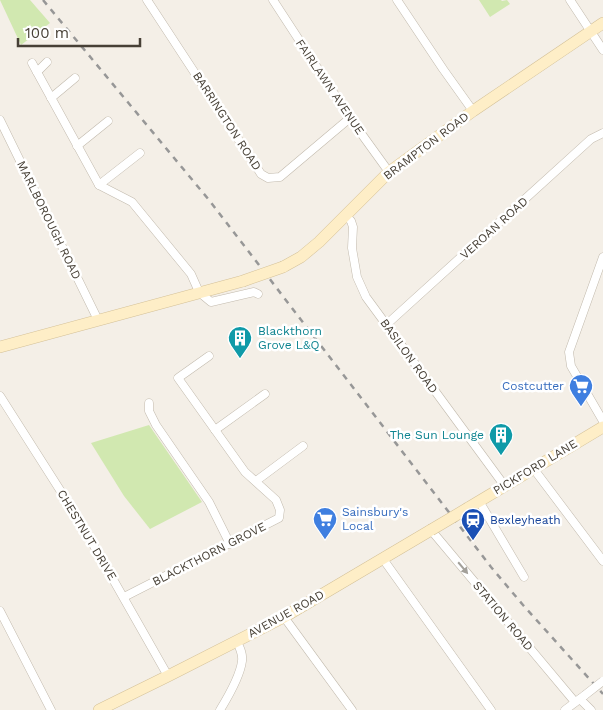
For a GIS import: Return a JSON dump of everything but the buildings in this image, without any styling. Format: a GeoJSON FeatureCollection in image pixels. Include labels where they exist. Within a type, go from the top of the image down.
{"type":"FeatureCollection","features":[{"type":"Feature","properties":{"kind":"street","name":"BARRINGTON ROAD"},"geometry":{"type":"LineString","coordinates":[[147,0],[261,174],[268,178],[280,177],[350,118]]}},
{"type":"Feature","properties":{"kind":"street","name":"FAIRLAWN AVENUE"},"geometry":{"type":"LineString","coordinates":[[273,0],[350,118],[389,172]]}},
{"type":"Feature","properties":{"kind":"street"},"geometry":{"type":"LineString","coordinates":[[397,0],[473,111]]}},
{"type":"Feature","properties":{"kind":"street"},"geometry":{"type":"LineString","coordinates":[[570,0],[603,50]]}},
{"type":"Feature","properties":{"kind":"street","name":"BRAMPTON ROAD"},"geometry":{"type":"LineString","coordinates":[[0,348],[243,281],[283,267],[301,257],[319,242],[389,172],[473,111],[603,23]]}},
{"type":"Feature","properties":{"kind":"street"},"geometry":{"type":"LineString","coordinates":[[37,72],[47,62]]}},
{"type":"Feature","properties":{"kind":"street"},"geometry":{"type":"LineString","coordinates":[[32,63],[99,185],[132,202],[191,274],[199,292],[211,302],[254,292],[258,294]]}},
{"type":"Feature","properties":{"kind":"street"},"geometry":{"type":"LineString","coordinates":[[51,98],[75,78]]}},
{"type":"Feature","properties":{"kind":"street","name":"MARLBOROUGH ROAD"},"geometry":{"type":"LineString","coordinates":[[0,120],[98,320]]}},
{"type":"Feature","properties":{"kind":"street"},"geometry":{"type":"LineString","coordinates":[[77,146],[108,120]]}},
{"type":"Feature","properties":{"kind":"street","name":"VEROAN ROAD"},"geometry":{"type":"LineString","coordinates":[[386,325],[591,139],[603,133]]}},
{"type":"Feature","properties":{"kind":"street"},"geometry":{"type":"LineString","coordinates":[[99,185],[140,153]]}},
{"type":"Feature","properties":{"kind":"street","name":"BASILON ROAD"},"geometry":{"type":"LineString","coordinates":[[345,215],[351,221],[353,227],[352,248],[357,277],[366,297],[504,485]]}},
{"type":"Feature","properties":{"kind":"street"},"geometry":{"type":"LineString","coordinates":[[603,256],[569,352],[571,366],[603,421]]}},
{"type":"Feature","properties":{"kind":"street","name":"BLACKTHORN GROVE"},"geometry":{"type":"LineString","coordinates":[[124,597],[279,518],[280,510],[276,500],[245,472],[178,378],[209,356]]}},
{"type":"Feature","properties":{"kind":"street"},"geometry":{"type":"LineString","coordinates":[[215,430],[266,394]]}},
{"type":"Feature","properties":{"kind":"street","name":"CHESTNUT DRIVE"},"geometry":{"type":"LineString","coordinates":[[0,396],[81,523],[168,676]]}},
{"type":"Feature","properties":{"kind":"street"},"geometry":{"type":"LineString","coordinates":[[149,403],[148,411],[156,425],[209,502],[230,544]]}},
{"type":"Feature","properties":{"kind":"street","name":"PICKFORD LANE"},"geometry":{"type":"LineString","coordinates":[[468,508],[603,427]]}},
{"type":"Feature","properties":{"kind":"street"},"geometry":{"type":"LineString","coordinates":[[256,481],[303,446]]}},
{"type":"Feature","properties":{"kind":"street"},"geometry":{"type":"LineString","coordinates":[[533,468],[603,561]]}},
{"type":"Feature","properties":{"kind":"street"},"geometry":{"type":"LineString","coordinates":[[479,501],[524,577]]}},
{"type":"Feature","properties":{"kind":"street","name":"AVENUE ROAD"},"geometry":{"type":"LineString","coordinates":[[99,710],[284,617],[468,508]]}},
{"type":"Feature","properties":{"kind":"street","name":"STATION ROAD"},"geometry":{"type":"LineString","coordinates":[[431,530],[591,710]]}},
{"type":"Feature","properties":{"kind":"street"},"geometry":{"type":"LineString","coordinates":[[383,559],[491,710]]}},
{"type":"Feature","properties":{"kind":"street"},"geometry":{"type":"LineString","coordinates":[[0,611],[51,710]]}},
{"type":"Feature","properties":{"kind":"street"},"geometry":{"type":"LineString","coordinates":[[284,617],[352,710]]}},
{"type":"Feature","properties":{"kind":"street"},"geometry":{"type":"LineString","coordinates":[[0,633],[9,628]]}},
{"type":"Feature","properties":{"kind":"street"},"geometry":{"type":"LineString","coordinates":[[220,710],[231,693],[242,661],[241,650],[237,642]]}},
{"type":"Feature","properties":{"kind":"street"},"geometry":{"type":"LineString","coordinates":[[565,710],[603,681]]}},
{"type":"Feature","properties":{"kind":"green space"},"geometry":{"type":"Polygon","coordinates":[[[0,0],[30,0],[50,23],[21,45],[0,0]]]}},
{"type":"Feature","properties":{"kind":"green space"},"geometry":{"type":"Polygon","coordinates":[[[479,0],[507,0],[510,4],[490,17],[479,0]]]}},
{"type":"Feature","properties":{"kind":"green space"},"geometry":{"type":"Polygon","coordinates":[[[149,425],[202,502],[150,529],[124,496],[91,443],[149,425]]]}},
{"type":"Feature","properties":{"kind":"railway"},"geometry":{"type":"LineString","coordinates":[[43,0],[209,200],[491,567],[603,694]]}},
{"type":"Feature","properties":{"kind":"place","name":"Blackthorn Grove L&Q"},"geometry":{"type":"Point","coordinates":[240,359]}},
{"type":"Feature","properties":{"kind":"place","name":"Costcutter"},"geometry":{"type":"Point","coordinates":[581,407]}},
{"type":"Feature","properties":{"kind":"place","name":"The Sun Lounge"},"geometry":{"type":"Point","coordinates":[501,456]}},
{"type":"Feature","properties":{"kind":"place","name":"Sainsbury's Local"},"geometry":{"type":"Point","coordinates":[325,540]}},
{"type":"Feature","properties":{"kind":"place","name":"Bexleyheath"},"geometry":{"type":"Point","coordinates":[473,541]}}]}
